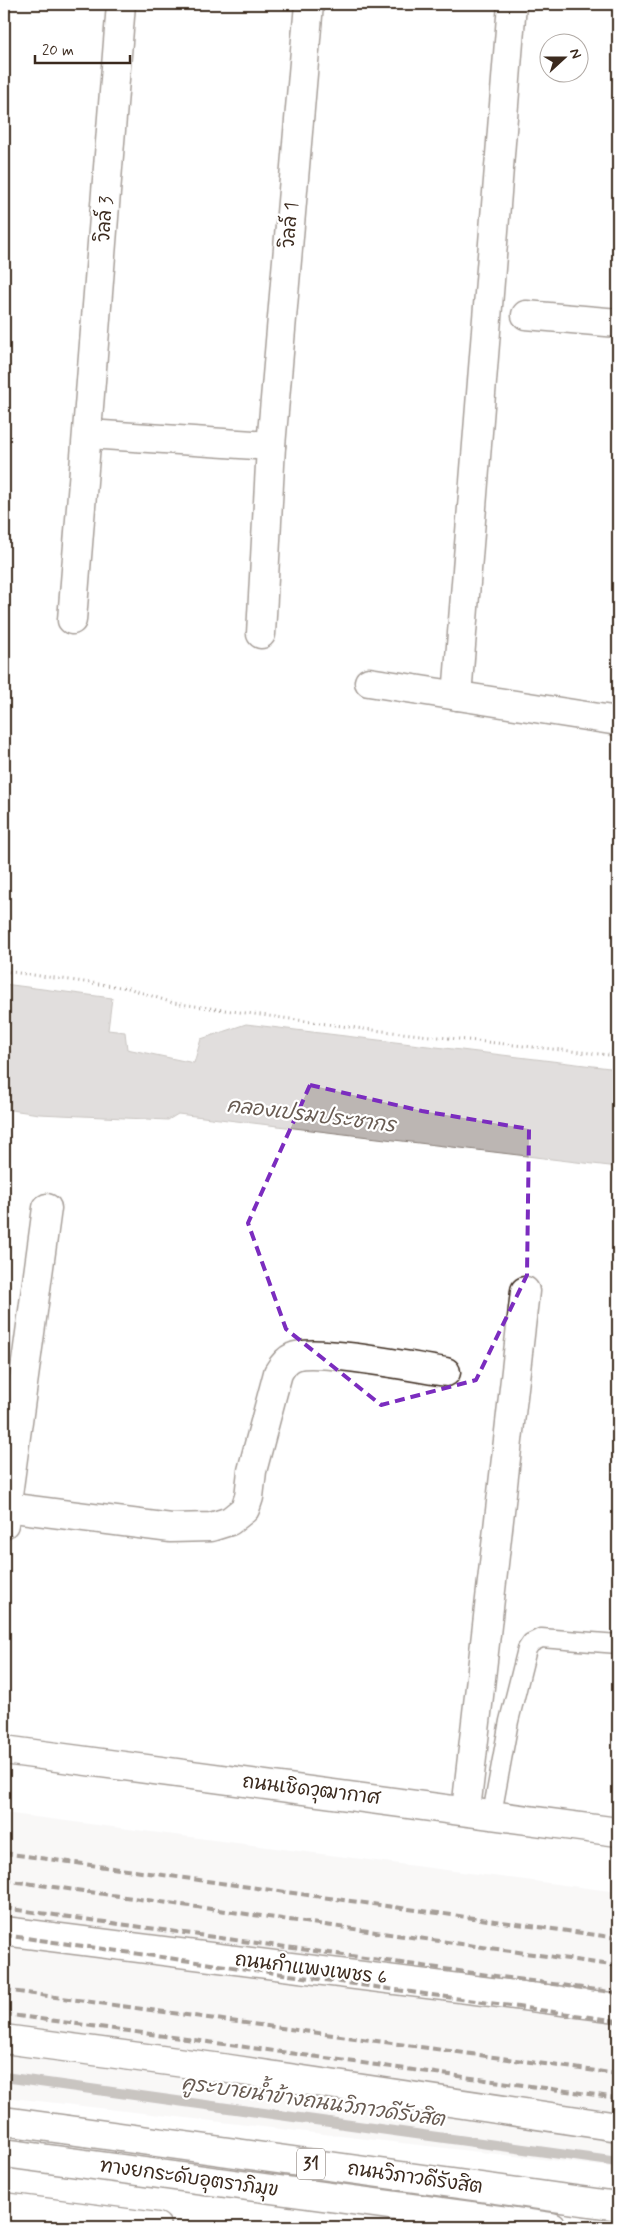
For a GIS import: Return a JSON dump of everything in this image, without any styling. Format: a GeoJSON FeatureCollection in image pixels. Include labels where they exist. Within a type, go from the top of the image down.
{"type":"FeatureCollection","features":[{"type":"Feature","properties":{"kind":"main road","name":"วิลล์ 3"},"geometry":{"type":"LineString","coordinates":[[72,620],[121,4]]}},
{"type":"Feature","properties":{"kind":"main road","name":"วิลล์ 1"},"geometry":{"type":"LineString","coordinates":[[261,634],[271,446],[309,4]]}},
{"type":"Feature","properties":{"kind":"main road"},"geometry":{"type":"LineString","coordinates":[[456,696],[512,4]]}},
{"type":"Feature","properties":{"kind":"main road"},"geometry":{"type":"LineString","coordinates":[[526,315],[618,323]]}},
{"type":"Feature","properties":{"kind":"main road"},"geometry":{"type":"LineString","coordinates":[[88,434],[271,446]]}},
{"type":"Feature","properties":{"kind":"main road"},"geometry":{"type":"LineString","coordinates":[[370,682],[618,721]]}},
{"type":"Feature","properties":{"kind":"main road"},"geometry":{"type":"LineString","coordinates":[[47,1208],[8,1469],[5,1516],[171,1528],[211,1527],[230,1521],[245,1509],[249,1497],[252,1470],[278,1373],[283,1364],[294,1356],[323,1354],[446,1372]]}},
{"type":"Feature","properties":{"kind":"main road"},"geometry":{"type":"LineString","coordinates":[[479,1812],[525,1291]]}},
{"type":"Feature","properties":{"kind":"main road","name":"ถนนเชิดวุฒากาศ"},"geometry":{"type":"LineString","coordinates":[[4,1750],[618,1832]]}},
{"type":"Feature","properties":{"kind":"main road","name":"ถนนกำแพงเพชร 6"},"geometry":{"type":"LineString","coordinates":[[4,1931],[618,2008]]}},
{"type":"Feature","properties":{"kind":"main road"},"geometry":{"type":"LineString","coordinates":[[4,2039],[229,2068],[618,2127]]}},
{"type":"Feature","properties":{"kind":"main road","name":"ถนนวิภาวดีรังสิต"},"geometry":{"type":"LineString","coordinates":[[4,2121],[618,2206]]}},
{"type":"Feature","properties":{"kind":"main road","name":"ทางยกระดับอุตราภิมุข"},"geometry":{"type":"LineString","coordinates":[[4,2153],[552,2227]]}},
{"type":"Feature","properties":{"kind":"main road"},"geometry":{"type":"LineString","coordinates":[[4,2207],[157,2227]]}},
{"type":"Feature","properties":{"kind":"lane"},"geometry":{"type":"LineString","coordinates":[[479,1812],[509,1721],[527,1649],[531,1643],[541,1638],[618,1644]]}},
{"type":"Feature","properties":{"kind":"path"},"geometry":{"type":"LineString","coordinates":[[4,971],[128,988],[182,1004],[364,1029],[618,1056]]}},
{"type":"Feature","properties":{"kind":"highlighted area"},"geometry":{"type":"Polygon","coordinates":[[[310,1085],[422,1111],[529,1129],[527,1275],[476,1380],[381,1405],[286,1329],[248,1223],[310,1085]]]}},
{"type":"Feature","properties":{"kind":"shaded area"},"geometry":{"type":"Polygon","coordinates":[[[4,1813],[618,1892],[618,2168],[4,2097],[4,1813]]]}},
{"type":"Feature","properties":{"kind":"water","name":"คลองเปรมประชากร"},"geometry":{"type":"Polygon","coordinates":[[[4,984],[112,998],[108,1030],[125,1032],[127,1049],[194,1063],[201,1039],[246,1024],[618,1069],[618,1167],[178,1114],[168,1120],[39,1114],[4,1109],[4,984]]]}},
{"type":"Feature","properties":{"kind":"waterway","name":"คูระบายน้ำข้างถนนวิภาวดีรังสิต"},"geometry":{"type":"LineString","coordinates":[[4,2077],[618,2162]]}},
{"type":"Feature","properties":{"kind":"railway"},"geometry":{"type":"LineString","coordinates":[[4,1853],[618,1938]]}},
{"type":"Feature","properties":{"kind":"railway"},"geometry":{"type":"LineString","coordinates":[[4,1880],[618,1966]]}},
{"type":"Feature","properties":{"kind":"railway"},"geometry":{"type":"LineString","coordinates":[[4,1908],[618,1993]]}},
{"type":"Feature","properties":{"kind":"railway"},"geometry":{"type":"LineString","coordinates":[[4,1935],[618,2021]]}},
{"type":"Feature","properties":{"kind":"railway"},"geometry":{"type":"LineString","coordinates":[[4,1990],[618,2074]]}},
{"type":"Feature","properties":{"kind":"railway"},"geometry":{"type":"LineString","coordinates":[[4,2014],[618,2098]]}}]}
